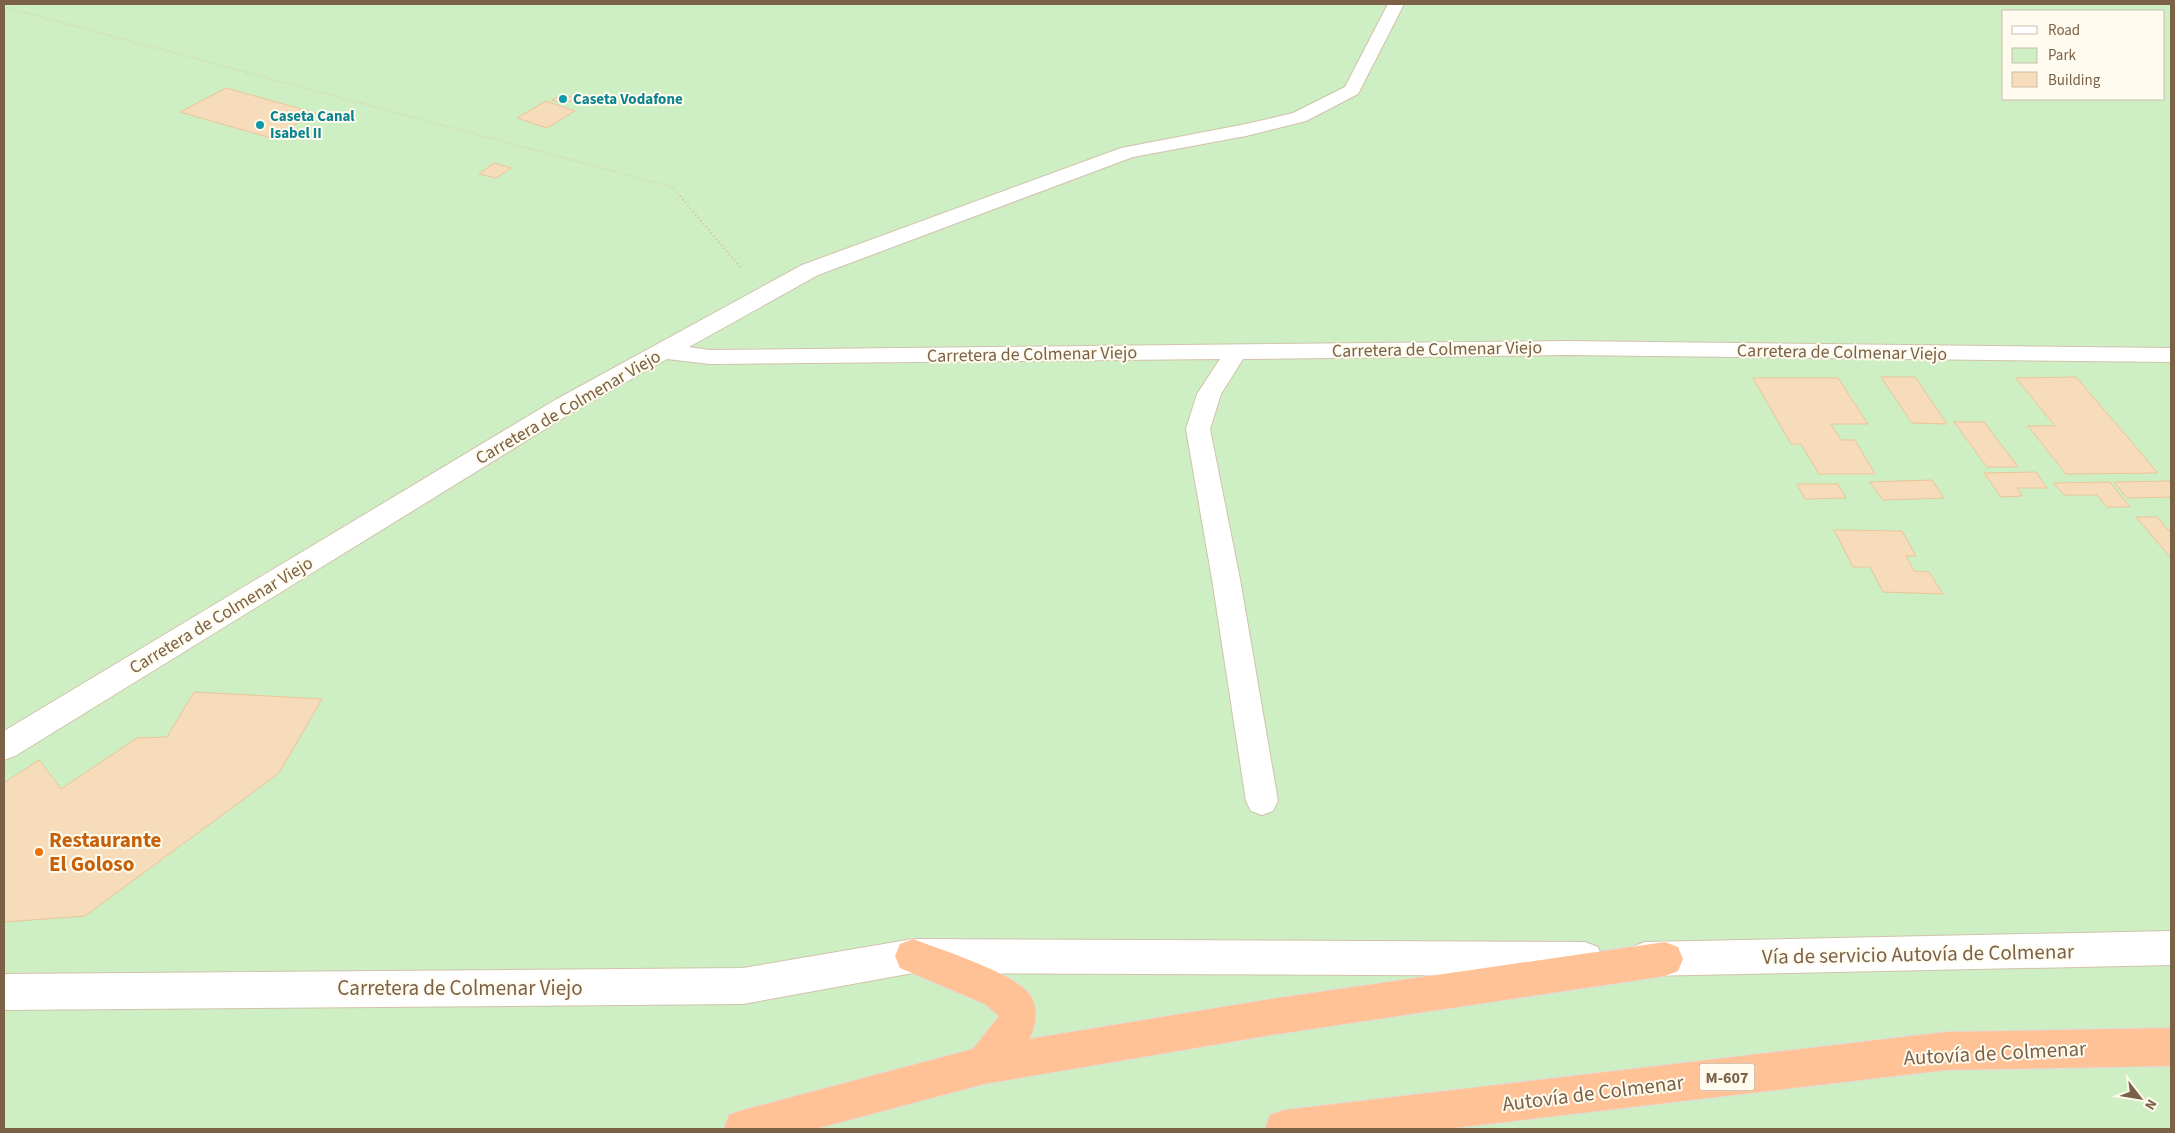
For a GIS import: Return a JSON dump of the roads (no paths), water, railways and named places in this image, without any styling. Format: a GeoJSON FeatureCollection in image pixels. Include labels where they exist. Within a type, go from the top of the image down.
{"type":"FeatureCollection","features":[{"type":"Feature","properties":{"kind":"highway"},"geometry":{"type":"LineString","coordinates":[[913,956],[998,991],[1017,1008],[1017,1024],[984,1065]]}},
{"type":"Feature","properties":{"kind":"highway"},"geometry":{"type":"LineString","coordinates":[[743,1129],[984,1065],[1271,1017],[1665,960]]}},
{"type":"Feature","properties":{"kind":"highway","name":"Autovía de Colmenar"},"geometry":{"type":"LineString","coordinates":[[1284,1129],[1946,1051],[2171,1047]]}},
{"type":"Feature","properties":{"kind":"street"},"geometry":{"type":"LineString","coordinates":[[664,350],[810,270],[1128,152],[1246,130],[1300,117],[1352,90],[1396,4]]}},
{"type":"Feature","properties":{"kind":"street","name":"Carretera de Colmenar Viejo"},"geometry":{"type":"LineString","coordinates":[[4,746],[564,406],[664,350],[710,357],[1567,348],[2171,356]]}},
{"type":"Feature","properties":{"kind":"street"},"geometry":{"type":"LineString","coordinates":[[1236,352],[1209,394],[1198,428],[1226,579],[1262,801]]}},
{"type":"Feature","properties":{"kind":"street","name":"Vía de servicio Autovía de Colmenar"},"geometry":{"type":"LineString","coordinates":[[913,956],[1665,960],[2171,948]]}},
{"type":"Feature","properties":{"kind":"street","name":"Carretera de Colmenar Viejo"},"geometry":{"type":"LineString","coordinates":[[4,992],[743,986],[913,956]]}},
{"type":"Feature","properties":{"kind":"place","name":"Caseta Vodafone"},"geometry":{"type":"Point","coordinates":[563,99]}},
{"type":"Feature","properties":{"kind":"place","name":"Caseta Canal Isabel II"},"geometry":{"type":"Point","coordinates":[260,125]}},
{"type":"Feature","properties":{"kind":"place","name":"Restaurante El Goloso"},"geometry":{"type":"Point","coordinates":[39,852]}}]}
